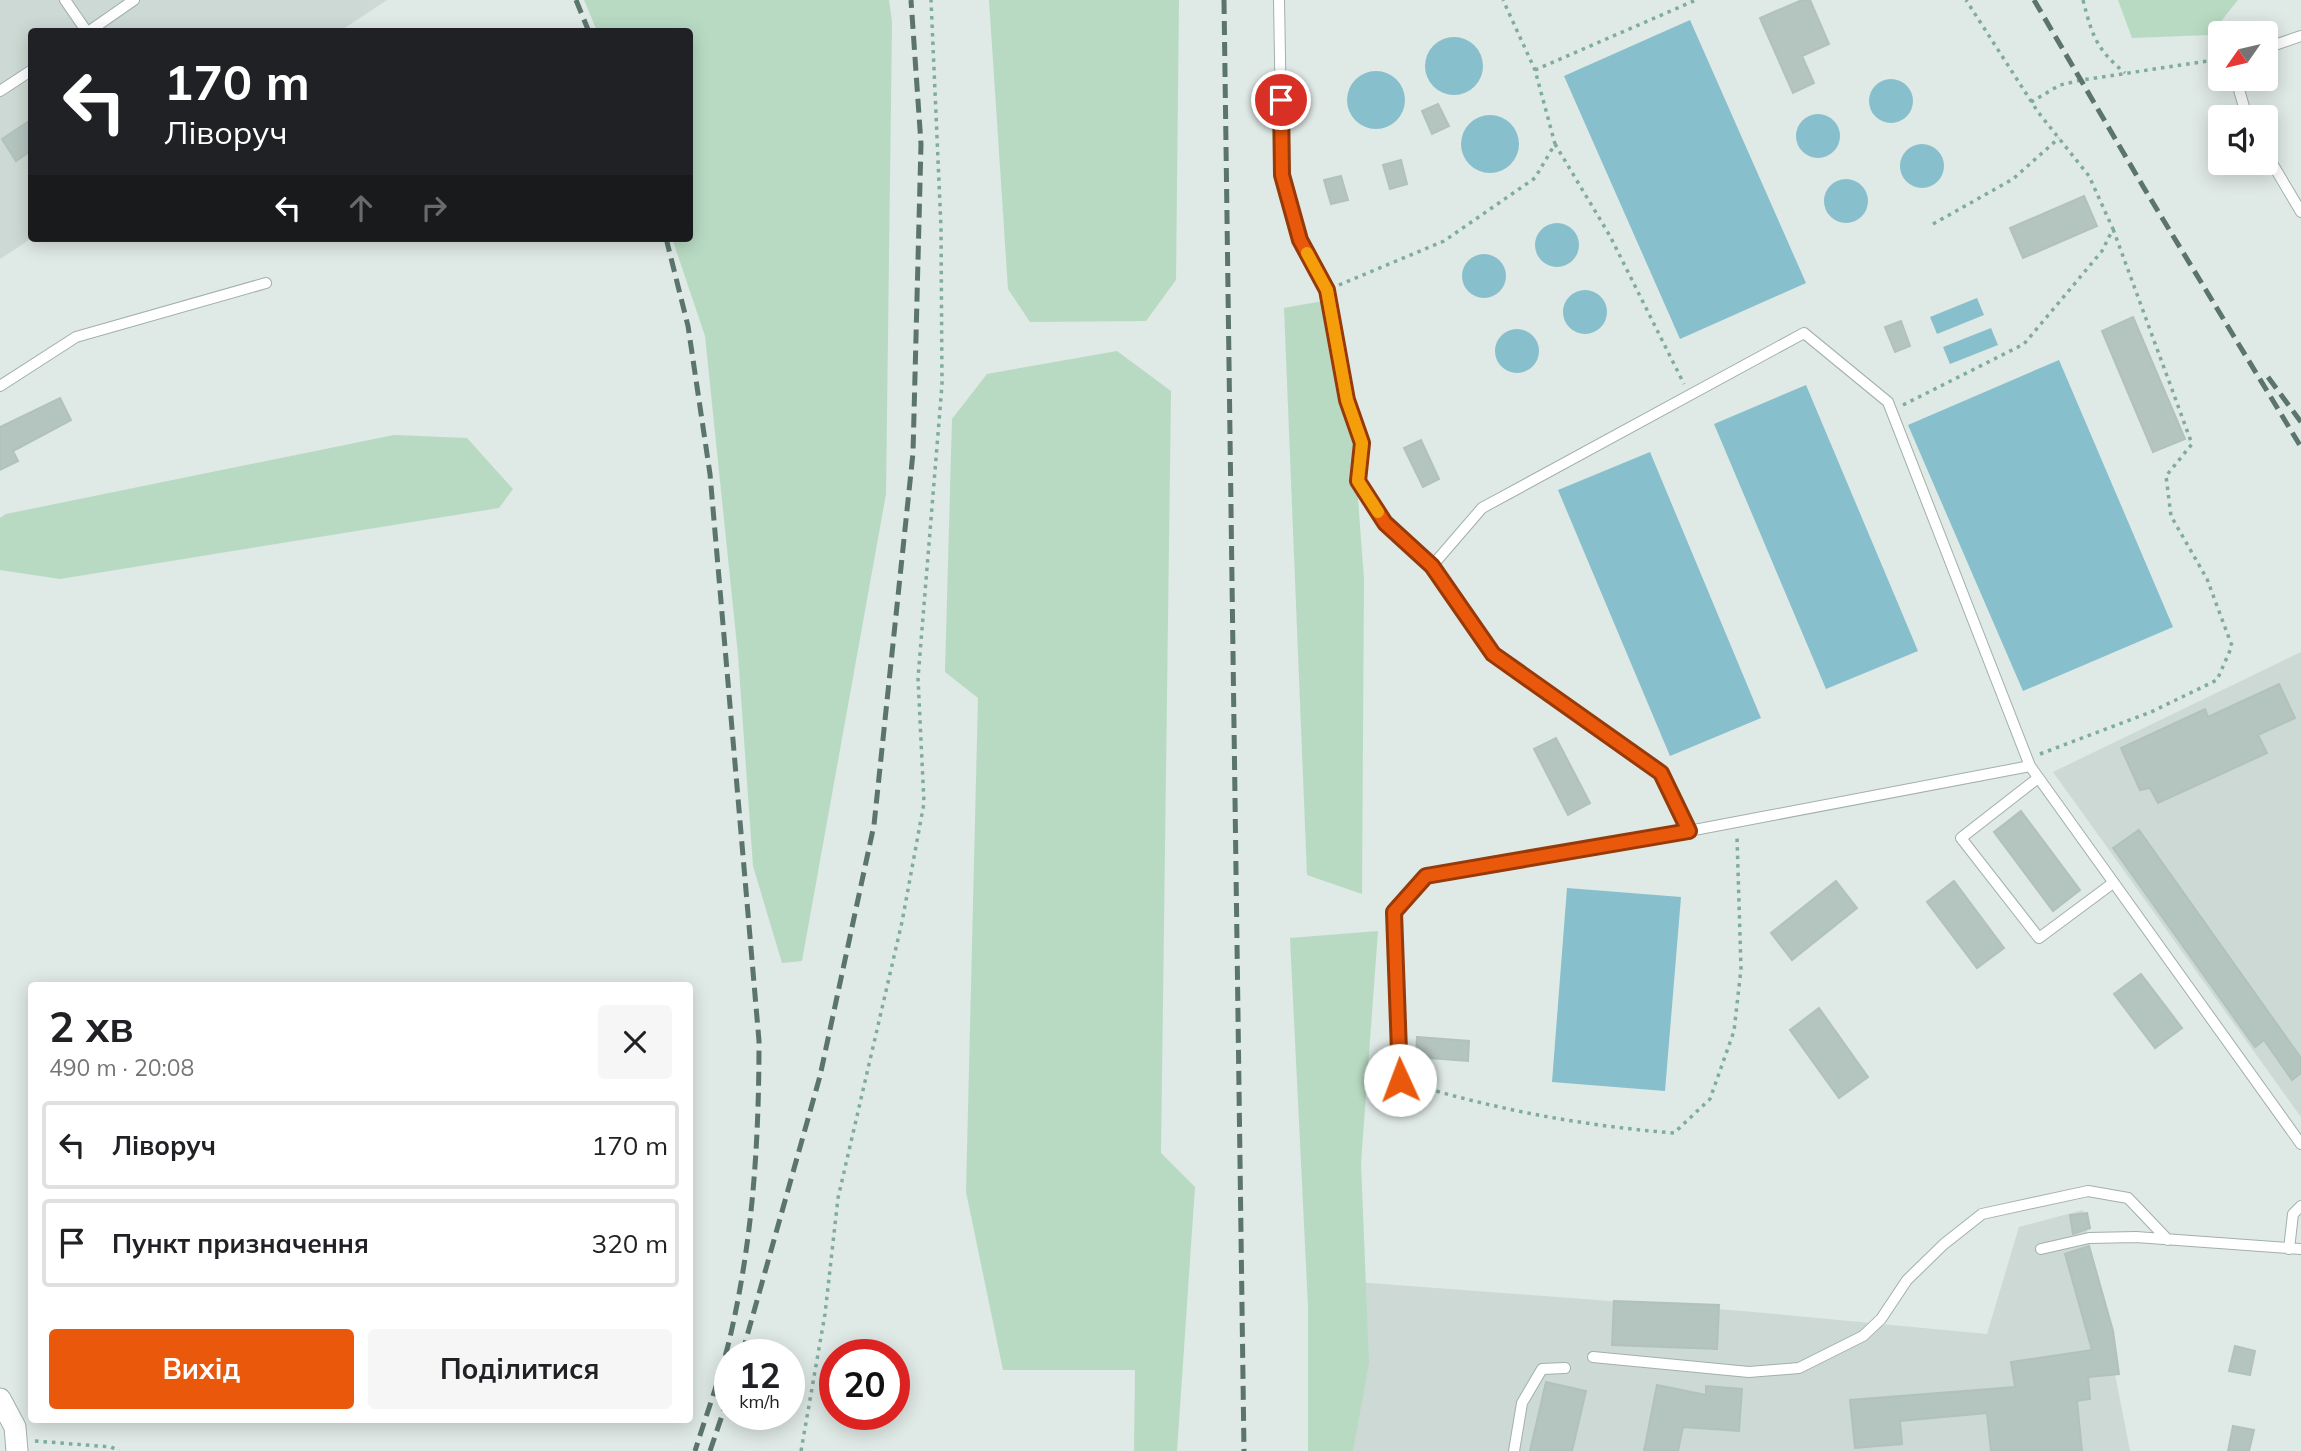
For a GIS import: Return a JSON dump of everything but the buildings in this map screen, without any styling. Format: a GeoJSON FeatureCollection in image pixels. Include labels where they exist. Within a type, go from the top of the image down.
{"type":"FeatureCollection","features":[{"type":"Feature","properties":{"kind":"street"},"geometry":{"type":"LineString","coordinates":[[0,1399],[15,1427],[17,1449]]}},
{"type":"Feature","properties":{"kind":"lane"},"geometry":{"type":"LineString","coordinates":[[65,0],[85,28]]}},
{"type":"Feature","properties":{"kind":"lane"},"geometry":{"type":"LineString","coordinates":[[94,28],[134,0]]}},
{"type":"Feature","properties":{"kind":"lane"},"geometry":{"type":"LineString","coordinates":[[1279,0],[1282,175],[1300,240],[1327,290],[1347,400],[1362,443],[1358,481],[1385,523],[1432,566],[1493,654],[1661,773],[1689,831]]}},
{"type":"Feature","properties":{"kind":"lane"},"geometry":{"type":"LineString","coordinates":[[2278,44],[2301,36]]}},
{"type":"Feature","properties":{"kind":"lane"},"geometry":{"type":"LineString","coordinates":[[0,92],[28,73]]}},
{"type":"Feature","properties":{"kind":"lane"},"geometry":{"type":"LineString","coordinates":[[2278,173],[2301,212]]}},
{"type":"Feature","properties":{"kind":"lane"},"geometry":{"type":"LineString","coordinates":[[0,386],[76,337],[266,283]]}},
{"type":"Feature","properties":{"kind":"lane"},"geometry":{"type":"LineString","coordinates":[[1432,566],[1482,508],[1804,333],[1888,402],[2028,762],[2301,1144]]}},
{"type":"Feature","properties":{"kind":"lane"},"geometry":{"type":"LineString","coordinates":[[1400,1080],[1394,912],[1426,876],[1737,822],[2028,762]]}},
{"type":"Feature","properties":{"kind":"lane"},"geometry":{"type":"LineString","coordinates":[[2038,778],[1961,838],[2039,938],[2113,883]]}},
{"type":"Feature","properties":{"kind":"lane"},"geometry":{"type":"LineString","coordinates":[[1592,1357],[1749,1372],[1799,1368],[1863,1336],[1881,1319],[1907,1280],[1944,1244],[1982,1214],[2088,1191],[2128,1198],[2168,1240]]}},
{"type":"Feature","properties":{"kind":"lane"},"geometry":{"type":"LineString","coordinates":[[2040,1249],[2089,1237],[2295,1249],[2293,1214],[2301,1206]]}},
{"type":"Feature","properties":{"kind":"lane"},"geometry":{"type":"LineString","coordinates":[[1514,1451],[1522,1403],[1542,1368],[1565,1368]]}},
{"type":"Feature","properties":{"kind":"path"},"geometry":{"type":"LineString","coordinates":[[802,1451],[825,1314],[838,1198],[902,922],[924,803],[918,678],[942,385],[941,228],[931,0]]}},
{"type":"Feature","properties":{"kind":"path"},"geometry":{"type":"LineString","coordinates":[[1503,0],[1535,70],[1555,144],[1610,236],[1689,396]]}},
{"type":"Feature","properties":{"kind":"path"},"geometry":{"type":"LineString","coordinates":[[1535,70],[1696,0]]}},
{"type":"Feature","properties":{"kind":"path"},"geometry":{"type":"LineString","coordinates":[[1966,0],[2031,102],[2089,176],[2113,229],[2192,444],[2166,476],[2171,516],[2207,579],[2232,646],[2217,680],[2151,712],[2028,762]]}},
{"type":"Feature","properties":{"kind":"path"},"geometry":{"type":"LineString","coordinates":[[2082,0],[2090,29],[2103,55],[2125,73]]}},
{"type":"Feature","properties":{"kind":"path"},"geometry":{"type":"LineString","coordinates":[[2031,102],[2060,85],[2208,61]]}},
{"type":"Feature","properties":{"kind":"path"},"geometry":{"type":"LineString","coordinates":[[1933,224],[2013,179],[2059,138]]}},
{"type":"Feature","properties":{"kind":"path"},"geometry":{"type":"LineString","coordinates":[[1327,290],[1444,241],[1535,178],[1555,144]]}},
{"type":"Feature","properties":{"kind":"path"},"geometry":{"type":"LineString","coordinates":[[1892,411],[2024,344],[2102,251],[2113,229]]}},
{"type":"Feature","properties":{"kind":"path"},"geometry":{"type":"LineString","coordinates":[[1400,1080],[1481,1105],[1602,1128],[1674,1133],[1710,1099],[1734,1031],[1741,969],[1742,926],[1737,822]]}},
{"type":"Feature","properties":{"kind":"path"},"geometry":{"type":"LineString","coordinates":[[17,1449],[40,1440],[119,1451]]}},
{"type":"Feature","properties":{"kind":"shaded area"},"geometry":{"type":"Polygon","coordinates":[[[0,0],[387,0],[345,28],[28,28],[28,241],[0,259],[0,0]]]}},
{"type":"Feature","properties":{"kind":"shaded area"},"geometry":{"type":"Polygon","coordinates":[[[2301,652],[2301,1117],[2053,772],[2301,652]]]}},
{"type":"Feature","properties":{"kind":"shaded area"},"geometry":{"type":"Polygon","coordinates":[[[2083,1210],[2130,1451],[1342,1451],[1356,1282],[1743,1311],[1987,1334],[2019,1227],[2083,1210]]]}},
{"type":"Feature","properties":{"kind":"green space"},"geometry":{"type":"Polygon","coordinates":[[[584,0],[889,0],[892,22],[886,494],[802,961],[782,963],[753,866],[738,655],[705,336],[673,242],[693,242],[693,28],[596,28],[584,0]]]}},
{"type":"Feature","properties":{"kind":"green space"},"geometry":{"type":"Polygon","coordinates":[[[989,0],[1179,0],[1176,280],[1146,321],[1030,322],[1008,289],[989,0]]]}},
{"type":"Feature","properties":{"kind":"green space"},"geometry":{"type":"Polygon","coordinates":[[[2118,0],[2238,0],[2221,21],[2208,21],[2208,35],[2132,38],[2118,0]]]}},
{"type":"Feature","properties":{"kind":"green space"},"geometry":{"type":"Polygon","coordinates":[[[1323,301],[1354,446],[1364,579],[1362,894],[1307,875],[1284,308],[1323,301]]]}},
{"type":"Feature","properties":{"kind":"green space"},"geometry":{"type":"Polygon","coordinates":[[[1117,351],[1171,391],[1161,1153],[1195,1187],[1177,1451],[1134,1451],[1135,1370],[1003,1370],[966,1192],[978,698],[945,672],[952,419],[987,374],[1117,351]]]}},
{"type":"Feature","properties":{"kind":"green space"},"geometry":{"type":"Polygon","coordinates":[[[394,435],[467,438],[513,489],[499,508],[60,579],[0,570],[0,518],[6,514],[394,435]]]}},
{"type":"Feature","properties":{"kind":"green space"},"geometry":{"type":"Polygon","coordinates":[[[1378,931],[1361,1163],[1369,1363],[1353,1451],[1308,1451],[1308,1306],[1290,938],[1378,931]]]}},
{"type":"Feature","properties":{"kind":"water"},"geometry":{"type":"Polygon","coordinates":[[[1690,20],[1806,283],[1680,339],[1564,76],[1690,20]]]}},
{"type":"Feature","properties":{"kind":"water"},"geometry":{"type":"Polygon","coordinates":[[[1448,37],[1460,37],[1475,45],[1483,60],[1483,72],[1475,87],[1460,95],[1448,95],[1433,87],[1425,72],[1425,60],[1433,45],[1448,37]]]}},
{"type":"Feature","properties":{"kind":"water"},"geometry":{"type":"Polygon","coordinates":[[[1370,71],[1382,71],[1397,79],[1405,94],[1405,106],[1397,121],[1382,129],[1370,129],[1355,121],[1347,106],[1347,94],[1355,79],[1370,71]]]}},
{"type":"Feature","properties":{"kind":"water"},"geometry":{"type":"Polygon","coordinates":[[[1891,79],[1906,86],[1913,101],[1906,116],[1891,123],[1876,116],[1869,101],[1876,86],[1891,79]]]}},
{"type":"Feature","properties":{"kind":"water"},"geometry":{"type":"Polygon","coordinates":[[[1818,114],[1833,121],[1840,136],[1833,151],[1818,158],[1803,151],[1796,136],[1803,121],[1818,114]]]}},
{"type":"Feature","properties":{"kind":"water"},"geometry":{"type":"Polygon","coordinates":[[[1484,115],[1496,115],[1511,123],[1519,138],[1519,150],[1511,165],[1496,173],[1484,173],[1469,165],[1461,150],[1461,138],[1469,123],[1484,115]]]}},
{"type":"Feature","properties":{"kind":"water"},"geometry":{"type":"Polygon","coordinates":[[[1922,144],[1937,151],[1944,166],[1937,181],[1922,188],[1907,181],[1900,166],[1907,151],[1922,144]]]}},
{"type":"Feature","properties":{"kind":"water"},"geometry":{"type":"Polygon","coordinates":[[[1846,179],[1861,186],[1868,201],[1861,216],[1846,223],[1831,216],[1824,201],[1831,186],[1846,179]]]}},
{"type":"Feature","properties":{"kind":"water"},"geometry":{"type":"Polygon","coordinates":[[[1557,223],[1572,230],[1579,245],[1572,260],[1557,267],[1542,260],[1535,245],[1542,230],[1557,223]]]}},
{"type":"Feature","properties":{"kind":"water"},"geometry":{"type":"Polygon","coordinates":[[[1484,254],[1499,261],[1506,276],[1499,291],[1484,298],[1469,291],[1462,276],[1469,261],[1484,254]]]}},
{"type":"Feature","properties":{"kind":"water"},"geometry":{"type":"Polygon","coordinates":[[[1585,290],[1600,297],[1607,312],[1600,327],[1585,334],[1570,327],[1563,312],[1570,297],[1585,290]]]}},
{"type":"Feature","properties":{"kind":"water"},"geometry":{"type":"Polygon","coordinates":[[[1977,298],[1984,315],[1937,334],[1930,317],[1977,298]]]}},
{"type":"Feature","properties":{"kind":"water"},"geometry":{"type":"Polygon","coordinates":[[[1991,328],[1998,345],[1950,364],[1943,347],[1991,328]]]}},
{"type":"Feature","properties":{"kind":"water"},"geometry":{"type":"Polygon","coordinates":[[[1517,329],[1532,336],[1539,351],[1532,366],[1517,373],[1502,366],[1495,351],[1502,336],[1517,329]]]}},
{"type":"Feature","properties":{"kind":"water"},"geometry":{"type":"Polygon","coordinates":[[[2059,360],[2173,627],[2023,691],[1908,425],[2059,360]]]}},
{"type":"Feature","properties":{"kind":"water"},"geometry":{"type":"Polygon","coordinates":[[[1806,385],[1918,651],[1826,689],[1714,424],[1806,385]]]}},
{"type":"Feature","properties":{"kind":"water"},"geometry":{"type":"Polygon","coordinates":[[[1650,452],[1761,718],[1670,756],[1558,490],[1650,452]]]}},
{"type":"Feature","properties":{"kind":"water"},"geometry":{"type":"Polygon","coordinates":[[[1567,888],[1681,897],[1665,1091],[1552,1082],[1567,888]]]}},
{"type":"Feature","properties":{"kind":"railway"},"geometry":{"type":"LineString","coordinates":[[576,0],[587,28]]}},
{"type":"Feature","properties":{"kind":"railway"},"geometry":{"type":"LineString","coordinates":[[746,1339],[820,1076],[874,825],[913,453],[921,144],[911,0]]}},
{"type":"Feature","properties":{"kind":"railway"},"geometry":{"type":"LineString","coordinates":[[1224,0],[1244,1451]]}},
{"type":"Feature","properties":{"kind":"railway"},"geometry":{"type":"LineString","coordinates":[[2034,0],[2301,447]]}},
{"type":"Feature","properties":{"kind":"railway"},"geometry":{"type":"LineString","coordinates":[[667,242],[688,326],[710,474],[759,1041],[756,1152],[745,1261],[727,1348],[695,1451]]}},
{"type":"Feature","properties":{"kind":"railway"},"geometry":{"type":"LineString","coordinates":[[2268,377],[2301,422]]}},
{"type":"Feature","properties":{"kind":"railway"},"geometry":{"type":"LineString","coordinates":[[710,1451],[717,1430]]}},
{"type":"Feature","properties":{"kind":"slow traffic"},"geometry":{"type":"LineString","coordinates":[[1307,253],[1327,290],[1347,400],[1362,443],[1358,481],[1378,512]]}},
{"type":"Feature","properties":{"kind":"route"},"geometry":{"type":"LineString","coordinates":[[1281,100],[1282,175],[1300,240],[1327,290],[1347,400],[1362,443],[1358,481],[1385,523],[1432,566],[1493,654],[1661,773],[1689,831],[1426,876],[1394,912],[1400,1080]]}}]}
